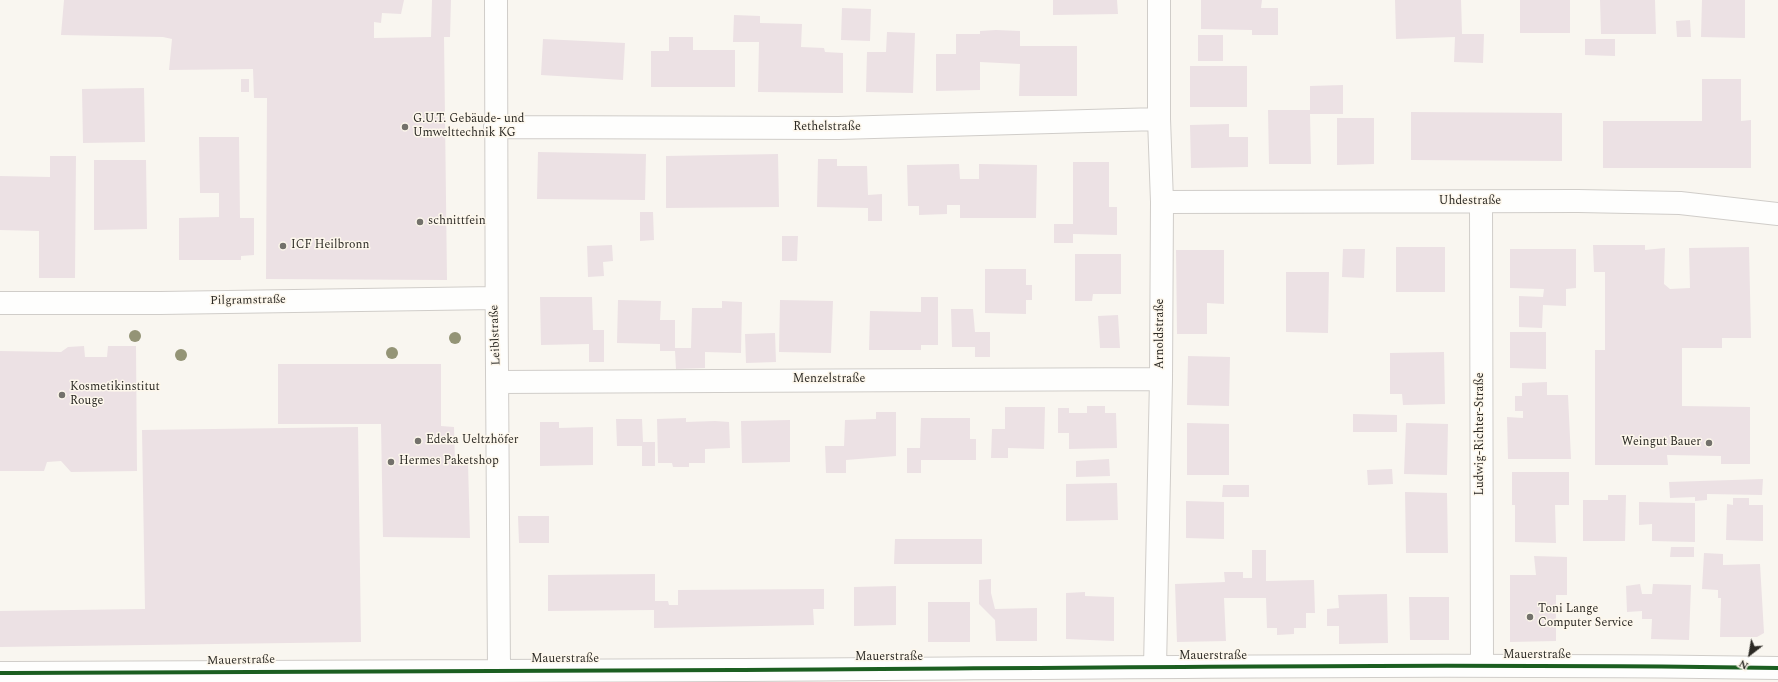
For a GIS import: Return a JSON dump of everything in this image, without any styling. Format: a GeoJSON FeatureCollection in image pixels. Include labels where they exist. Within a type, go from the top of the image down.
{"type":"FeatureCollection","features":[{"type":"Feature","properties":{"kind":"street","name":"Leiblstraße"},"geometry":{"type":"LineString","coordinates":[[496,0],[495,298],[498,382],[499,670]]}},
{"type":"Feature","properties":{"kind":"street","name":"Arnoldstraße"},"geometry":{"type":"LineString","coordinates":[[1155,667],[1161,379],[1162,202],[1159,119],[1159,0]]}},
{"type":"Feature","properties":{"kind":"street","name":"Rethelstraße"},"geometry":{"type":"LineString","coordinates":[[495,127],[838,128],[1159,119]]}},
{"type":"Feature","properties":{"kind":"street","name":"Uhdestraße"},"geometry":{"type":"LineString","coordinates":[[1162,202],[1680,203],[1778,214]]}},
{"type":"Feature","properties":{"kind":"street","name":"Ludwig-Richter-Straße"},"geometry":{"type":"LineString","coordinates":[[1481,203],[1482,666]]}},
{"type":"Feature","properties":{"kind":"street","name":"Pilgramstraße"},"geometry":{"type":"LineString","coordinates":[[0,303],[160,303],[495,298]]}},
{"type":"Feature","properties":{"kind":"street","name":"Menzelstraße"},"geometry":{"type":"LineString","coordinates":[[498,382],[1161,379]]}},
{"type":"Feature","properties":{"kind":"street","name":"Mauerstraße"},"geometry":{"type":"LineString","coordinates":[[0,673],[278,670],[1482,666],[1778,668]]}},
{"type":"Feature","properties":{"kind":"building"},"geometry":{"type":"Polygon","coordinates":[[[64,0],[404,0],[401,14],[382,13],[381,23],[374,22],[374,38],[431,37],[432,0],[451,0],[450,37],[444,37],[447,280],[266,279],[267,98],[254,98],[253,69],[169,70],[172,39],[163,37],[61,35],[64,0]]]}},
{"type":"Feature","properties":{"kind":"building"},"geometry":{"type":"Polygon","coordinates":[[[1053,0],[1117,0],[1118,14],[1053,15],[1053,0]]]}},
{"type":"Feature","properties":{"kind":"building"},"geometry":{"type":"Polygon","coordinates":[[[1201,0],[1262,0],[1261,8],[1278,8],[1278,35],[1252,35],[1252,30],[1201,29],[1201,0]]]}},
{"type":"Feature","properties":{"kind":"building"},"geometry":{"type":"Polygon","coordinates":[[[1395,0],[1461,0],[1462,34],[1484,34],[1483,63],[1454,62],[1455,37],[1396,39],[1395,0]]]}},
{"type":"Feature","properties":{"kind":"building"},"geometry":{"type":"Polygon","coordinates":[[[1520,0],[1570,0],[1570,33],[1520,33],[1520,0]]]}},
{"type":"Feature","properties":{"kind":"building"},"geometry":{"type":"Polygon","coordinates":[[[1600,0],[1655,0],[1656,34],[1601,34],[1600,0]]]}},
{"type":"Feature","properties":{"kind":"building"},"geometry":{"type":"Polygon","coordinates":[[[1702,0],[1745,0],[1745,38],[1701,37],[1702,0]]]}},
{"type":"Feature","properties":{"kind":"building"},"geometry":{"type":"Polygon","coordinates":[[[842,8],[871,9],[870,41],[841,40],[842,8]]]}},
{"type":"Feature","properties":{"kind":"building"},"geometry":{"type":"Polygon","coordinates":[[[734,15],[760,16],[760,23],[802,24],[801,47],[824,48],[825,52],[843,53],[843,93],[758,92],[759,42],[733,42],[734,15]]]}},
{"type":"Feature","properties":{"kind":"building"},"geometry":{"type":"Polygon","coordinates":[[[1690,20],[1691,37],[1677,37],[1676,21],[1690,20]]]}},
{"type":"Feature","properties":{"kind":"building"},"geometry":{"type":"Polygon","coordinates":[[[980,31],[1020,31],[1020,46],[1077,46],[1077,96],[1019,96],[1020,64],[980,62],[980,90],[936,91],[936,54],[956,54],[956,34],[980,34],[980,31]]]}},
{"type":"Feature","properties":{"kind":"building"},"geometry":{"type":"Polygon","coordinates":[[[887,32],[915,33],[913,93],[866,92],[867,52],[886,52],[887,32]]]}},
{"type":"Feature","properties":{"kind":"building"},"geometry":{"type":"Polygon","coordinates":[[[1198,35],[1223,35],[1223,61],[1198,61],[1198,35]]]}},
{"type":"Feature","properties":{"kind":"building"},"geometry":{"type":"Polygon","coordinates":[[[669,37],[693,37],[693,50],[735,50],[735,87],[651,87],[651,51],[669,51],[669,37]]]}},
{"type":"Feature","properties":{"kind":"building"},"geometry":{"type":"Polygon","coordinates":[[[543,39],[625,43],[623,80],[541,75],[543,39]]]}},
{"type":"Feature","properties":{"kind":"building"},"geometry":{"type":"Polygon","coordinates":[[[1585,39],[1615,39],[1615,56],[1585,55],[1585,39]]]}},
{"type":"Feature","properties":{"kind":"building"},"geometry":{"type":"Polygon","coordinates":[[[1190,66],[1247,66],[1247,107],[1190,107],[1190,66]]]}},
{"type":"Feature","properties":{"kind":"building"},"geometry":{"type":"Polygon","coordinates":[[[241,79],[249,79],[249,92],[241,92],[241,79]]]}},
{"type":"Feature","properties":{"kind":"building"},"geometry":{"type":"Polygon","coordinates":[[[1702,79],[1741,79],[1741,121],[1751,120],[1751,168],[1603,168],[1603,121],[1702,121],[1702,79]]]}},
{"type":"Feature","properties":{"kind":"building"},"geometry":{"type":"Polygon","coordinates":[[[1343,85],[1343,114],[1310,114],[1311,164],[1269,164],[1268,110],[1310,110],[1310,86],[1343,85]]]}},
{"type":"Feature","properties":{"kind":"building"},"geometry":{"type":"Polygon","coordinates":[[[144,88],[145,142],[83,143],[82,89],[144,88]]]}},
{"type":"Feature","properties":{"kind":"building"},"geometry":{"type":"Polygon","coordinates":[[[1411,112],[1562,113],[1562,161],[1411,160],[1411,112]]]}},
{"type":"Feature","properties":{"kind":"building"},"geometry":{"type":"Polygon","coordinates":[[[1337,118],[1374,118],[1374,164],[1337,165],[1337,118]]]}},
{"type":"Feature","properties":{"kind":"building"},"geometry":{"type":"Polygon","coordinates":[[[1229,124],[1229,137],[1248,137],[1248,167],[1191,168],[1190,125],[1229,124]]]}},
{"type":"Feature","properties":{"kind":"building"},"geometry":{"type":"Polygon","coordinates":[[[199,137],[239,137],[240,218],[254,218],[254,255],[241,256],[241,260],[179,260],[179,218],[219,217],[219,193],[200,193],[199,137]]]}},
{"type":"Feature","properties":{"kind":"building"},"geometry":{"type":"Polygon","coordinates":[[[538,152],[646,154],[645,200],[537,199],[538,152]]]}},
{"type":"Feature","properties":{"kind":"building"},"geometry":{"type":"Polygon","coordinates":[[[778,154],[779,207],[666,208],[666,156],[778,154]]]}},
{"type":"Feature","properties":{"kind":"building"},"geometry":{"type":"Polygon","coordinates":[[[50,156],[76,156],[75,278],[39,278],[39,231],[0,230],[0,176],[50,177],[50,156]]]}},
{"type":"Feature","properties":{"kind":"building"},"geometry":{"type":"Polygon","coordinates":[[[818,159],[837,159],[837,166],[867,166],[868,195],[882,194],[882,221],[868,221],[868,208],[817,207],[818,159]]]}},
{"type":"Feature","properties":{"kind":"building"},"geometry":{"type":"Polygon","coordinates":[[[94,160],[146,160],[147,229],[94,230],[94,160]]]}},
{"type":"Feature","properties":{"kind":"building"},"geometry":{"type":"Polygon","coordinates":[[[1073,162],[1109,162],[1109,207],[1117,207],[1117,235],[1073,234],[1073,243],[1054,243],[1054,224],[1073,224],[1073,162]]]}},
{"type":"Feature","properties":{"kind":"building"},"geometry":{"type":"Polygon","coordinates":[[[959,164],[960,179],[979,179],[979,164],[1037,165],[1036,218],[960,218],[960,205],[947,205],[947,214],[919,215],[919,206],[908,206],[907,165],[959,164]]]}},
{"type":"Feature","properties":{"kind":"building"},"geometry":{"type":"Polygon","coordinates":[[[640,212],[653,212],[654,240],[640,241],[640,212]]]}},
{"type":"Feature","properties":{"kind":"building"},"geometry":{"type":"Polygon","coordinates":[[[782,236],[798,236],[797,261],[782,261],[782,236]]]}},
{"type":"Feature","properties":{"kind":"building"},"geometry":{"type":"Polygon","coordinates":[[[612,245],[613,261],[603,262],[604,276],[588,277],[587,246],[612,245]]]}},
{"type":"Feature","properties":{"kind":"building"},"geometry":{"type":"Polygon","coordinates":[[[1593,245],[1645,245],[1645,250],[1665,248],[1664,284],[1670,289],[1690,288],[1689,248],[1749,247],[1751,338],[1722,338],[1722,348],[1682,348],[1682,406],[1750,407],[1750,464],[1721,464],[1721,456],[1667,455],[1668,465],[1595,465],[1595,350],[1605,350],[1605,272],[1594,272],[1593,245]]]}},
{"type":"Feature","properties":{"kind":"building"},"geometry":{"type":"Polygon","coordinates":[[[1396,247],[1445,247],[1445,292],[1396,292],[1396,247]]]}},
{"type":"Feature","properties":{"kind":"building"},"geometry":{"type":"Polygon","coordinates":[[[1343,249],[1365,249],[1364,278],[1342,277],[1343,249]]]}},
{"type":"Feature","properties":{"kind":"building"},"geometry":{"type":"Polygon","coordinates":[[[1510,249],[1576,249],[1576,288],[1566,289],[1566,306],[1543,305],[1542,328],[1519,327],[1519,296],[1543,297],[1544,289],[1510,288],[1510,249]]]}},
{"type":"Feature","properties":{"kind":"building"},"geometry":{"type":"Polygon","coordinates":[[[1176,250],[1224,250],[1224,304],[1207,303],[1207,334],[1177,334],[1176,250]]]}},
{"type":"Feature","properties":{"kind":"building"},"geometry":{"type":"Polygon","coordinates":[[[1075,254],[1121,254],[1121,294],[1093,294],[1092,301],[1075,301],[1075,254]]]}},
{"type":"Feature","properties":{"kind":"building"},"geometry":{"type":"Polygon","coordinates":[[[985,269],[1026,269],[1026,285],[1032,285],[1032,300],[1026,300],[1026,314],[985,313],[985,269]]]}},
{"type":"Feature","properties":{"kind":"building"},"geometry":{"type":"Polygon","coordinates":[[[1286,272],[1329,272],[1328,333],[1286,332],[1286,272]]]}},
{"type":"Feature","properties":{"kind":"building"},"geometry":{"type":"Polygon","coordinates":[[[540,297],[592,297],[593,330],[604,330],[604,362],[589,362],[589,344],[541,345],[540,297]]]}},
{"type":"Feature","properties":{"kind":"building"},"geometry":{"type":"Polygon","coordinates":[[[921,297],[938,297],[938,345],[921,345],[921,350],[869,350],[870,311],[921,312],[921,297]]]}},
{"type":"Feature","properties":{"kind":"building"},"geometry":{"type":"Polygon","coordinates":[[[618,300],[661,301],[660,320],[675,320],[675,348],[691,348],[692,308],[722,308],[722,301],[742,302],[741,353],[705,352],[705,368],[676,369],[675,351],[660,351],[660,344],[617,343],[618,300]]]}},
{"type":"Feature","properties":{"kind":"building"},"geometry":{"type":"Polygon","coordinates":[[[780,300],[833,301],[831,353],[779,352],[780,300]]]}},
{"type":"Feature","properties":{"kind":"building"},"geometry":{"type":"Polygon","coordinates":[[[951,309],[973,309],[975,332],[990,332],[990,357],[975,357],[975,347],[952,347],[951,309]]]}},
{"type":"Feature","properties":{"kind":"building"},"geometry":{"type":"Polygon","coordinates":[[[1118,315],[1120,348],[1100,348],[1098,316],[1118,315]]]}},
{"type":"Feature","properties":{"kind":"building"},"geometry":{"type":"Polygon","coordinates":[[[1510,332],[1546,332],[1546,369],[1510,368],[1510,332]]]}},
{"type":"Feature","properties":{"kind":"building"},"geometry":{"type":"Polygon","coordinates":[[[775,333],[776,362],[746,363],[745,334],[775,333]]]}},
{"type":"Feature","properties":{"kind":"building"},"geometry":{"type":"Polygon","coordinates":[[[84,346],[85,357],[107,357],[108,346],[136,346],[137,471],[71,472],[61,461],[47,462],[44,471],[0,471],[0,351],[61,352],[68,347],[84,346]]]}},
{"type":"Feature","properties":{"kind":"building"},"geometry":{"type":"Polygon","coordinates":[[[1444,352],[1445,404],[1403,405],[1402,394],[1390,394],[1390,353],[1444,352]]]}},
{"type":"Feature","properties":{"kind":"building"},"geometry":{"type":"Polygon","coordinates":[[[1188,356],[1230,357],[1229,406],[1187,405],[1188,356]]]}},
{"type":"Feature","properties":{"kind":"building","name":"Edeka Ueltzhöfer"},"geometry":{"type":"Polygon","coordinates":[[[278,364],[441,364],[441,426],[454,427],[455,462],[468,463],[470,538],[383,537],[381,424],[278,424],[278,364]]]}},
{"type":"Feature","properties":{"kind":"building"},"geometry":{"type":"Polygon","coordinates":[[[1547,382],[1547,395],[1568,395],[1571,459],[1508,459],[1507,417],[1523,418],[1523,411],[1515,411],[1515,396],[1522,396],[1522,383],[1547,382]]]}},
{"type":"Feature","properties":{"kind":"building"},"geometry":{"type":"Polygon","coordinates":[[[1087,406],[1105,406],[1105,413],[1116,413],[1117,448],[1069,449],[1069,433],[1058,433],[1058,408],[1069,408],[1069,413],[1087,413],[1087,406]]]}},
{"type":"Feature","properties":{"kind":"building"},"geometry":{"type":"Polygon","coordinates":[[[1005,407],[1045,407],[1044,449],[1008,448],[1008,458],[991,458],[992,429],[1005,429],[1005,407]]]}},
{"type":"Feature","properties":{"kind":"building"},"geometry":{"type":"Polygon","coordinates":[[[876,412],[896,412],[896,456],[846,460],[846,473],[826,473],[825,446],[844,446],[845,420],[876,419],[876,412]]]}},
{"type":"Feature","properties":{"kind":"building"},"geometry":{"type":"Polygon","coordinates":[[[1353,414],[1397,415],[1397,432],[1353,432],[1353,414]]]}},
{"type":"Feature","properties":{"kind":"building"},"geometry":{"type":"Polygon","coordinates":[[[686,418],[686,422],[729,422],[730,448],[705,449],[705,463],[689,463],[689,467],[673,467],[672,463],[658,463],[657,419],[686,418]]]}},
{"type":"Feature","properties":{"kind":"building"},"geometry":{"type":"Polygon","coordinates":[[[921,418],[970,418],[970,439],[976,439],[976,460],[921,460],[921,473],[907,473],[907,448],[920,448],[921,418]]]}},
{"type":"Feature","properties":{"kind":"building"},"geometry":{"type":"Polygon","coordinates":[[[616,419],[642,419],[643,442],[655,442],[655,466],[642,466],[642,446],[617,446],[616,419]]]}},
{"type":"Feature","properties":{"kind":"building"},"geometry":{"type":"Polygon","coordinates":[[[790,420],[790,462],[742,463],[741,421],[790,420]]]}},
{"type":"Feature","properties":{"kind":"building"},"geometry":{"type":"Polygon","coordinates":[[[540,422],[559,422],[559,428],[593,427],[593,465],[540,466],[540,422]]]}},
{"type":"Feature","properties":{"kind":"building"},"geometry":{"type":"Polygon","coordinates":[[[1187,423],[1229,424],[1229,475],[1187,475],[1187,423]]]}},
{"type":"Feature","properties":{"kind":"building"},"geometry":{"type":"Polygon","coordinates":[[[1406,423],[1448,424],[1447,475],[1404,474],[1406,423]]]}},
{"type":"Feature","properties":{"kind":"building"},"geometry":{"type":"Polygon","coordinates":[[[358,427],[361,642],[0,647],[0,611],[145,609],[142,430],[358,427]]]}},
{"type":"Feature","properties":{"kind":"building"},"geometry":{"type":"Polygon","coordinates":[[[1109,459],[1110,476],[1076,477],[1076,461],[1109,459]]]}},
{"type":"Feature","properties":{"kind":"building"},"geometry":{"type":"Polygon","coordinates":[[[1392,469],[1393,484],[1368,485],[1367,470],[1392,469]]]}},
{"type":"Feature","properties":{"kind":"building"},"geometry":{"type":"Polygon","coordinates":[[[1512,472],[1569,472],[1569,505],[1555,505],[1556,543],[1515,542],[1515,505],[1512,505],[1512,472]]]}},
{"type":"Feature","properties":{"kind":"building"},"geometry":{"type":"Polygon","coordinates":[[[1763,479],[1762,495],[1707,494],[1707,500],[1695,501],[1695,497],[1670,498],[1669,482],[1763,479]]]}},
{"type":"Feature","properties":{"kind":"building"},"geometry":{"type":"Polygon","coordinates":[[[1117,483],[1118,520],[1066,521],[1066,484],[1117,483]]]}},
{"type":"Feature","properties":{"kind":"building"},"geometry":{"type":"Polygon","coordinates":[[[1223,485],[1249,485],[1249,497],[1222,497],[1223,485]]]}},
{"type":"Feature","properties":{"kind":"building"},"geometry":{"type":"Polygon","coordinates":[[[1405,492],[1447,493],[1448,553],[1406,553],[1405,492]]]}},
{"type":"Feature","properties":{"kind":"building"},"geometry":{"type":"Polygon","coordinates":[[[1608,495],[1626,495],[1625,541],[1583,541],[1583,500],[1608,500],[1608,495]]]}},
{"type":"Feature","properties":{"kind":"building"},"geometry":{"type":"Polygon","coordinates":[[[1733,498],[1749,498],[1749,505],[1763,505],[1763,541],[1726,540],[1727,504],[1733,505],[1733,498]]]}},
{"type":"Feature","properties":{"kind":"building"},"geometry":{"type":"Polygon","coordinates":[[[1186,501],[1224,502],[1224,539],[1186,538],[1186,501]]]}},
{"type":"Feature","properties":{"kind":"building"},"geometry":{"type":"Polygon","coordinates":[[[1639,502],[1695,503],[1695,542],[1652,541],[1652,524],[1639,525],[1639,502]]]}},
{"type":"Feature","properties":{"kind":"building"},"geometry":{"type":"Polygon","coordinates":[[[518,516],[549,516],[549,543],[519,543],[518,516]]]}},
{"type":"Feature","properties":{"kind":"building"},"geometry":{"type":"Polygon","coordinates":[[[895,539],[982,539],[982,564],[894,564],[895,539]]]}},
{"type":"Feature","properties":{"kind":"building"},"geometry":{"type":"Polygon","coordinates":[[[1671,547],[1694,547],[1694,557],[1670,557],[1671,547]]]}},
{"type":"Feature","properties":{"kind":"building"},"geometry":{"type":"Polygon","coordinates":[[[1252,550],[1266,550],[1266,581],[1314,580],[1315,613],[1306,613],[1306,628],[1294,628],[1294,634],[1277,635],[1277,628],[1267,628],[1266,598],[1224,598],[1226,641],[1177,642],[1175,584],[1225,582],[1224,572],[1243,572],[1243,578],[1252,578],[1252,550]]]}},
{"type":"Feature","properties":{"kind":"building"},"geometry":{"type":"Polygon","coordinates":[[[1704,553],[1723,554],[1723,565],[1760,564],[1764,633],[1757,637],[1720,637],[1721,598],[1718,598],[1718,590],[1702,589],[1704,553]]]}},
{"type":"Feature","properties":{"kind":"building"},"geometry":{"type":"Polygon","coordinates":[[[1534,556],[1567,557],[1567,595],[1556,595],[1556,641],[1510,642],[1510,575],[1536,575],[1534,556]]]}},
{"type":"Feature","properties":{"kind":"building"},"geometry":{"type":"Polygon","coordinates":[[[655,574],[655,601],[668,601],[669,605],[678,605],[678,590],[824,589],[824,609],[813,609],[814,625],[654,628],[654,610],[548,611],[548,575],[655,574]]]}},
{"type":"Feature","properties":{"kind":"building"},"geometry":{"type":"Polygon","coordinates":[[[991,579],[991,593],[995,609],[1037,608],[1037,641],[996,641],[995,620],[979,604],[979,580],[991,579]]]}},
{"type":"Feature","properties":{"kind":"building"},"geometry":{"type":"Polygon","coordinates":[[[1640,584],[1642,594],[1652,594],[1653,584],[1691,585],[1689,640],[1651,639],[1652,619],[1642,619],[1642,611],[1627,612],[1626,586],[1640,584]]]}},
{"type":"Feature","properties":{"kind":"building"},"geometry":{"type":"Polygon","coordinates":[[[896,586],[896,625],[854,626],[854,587],[896,586]]]}},
{"type":"Feature","properties":{"kind":"building"},"geometry":{"type":"Polygon","coordinates":[[[1085,592],[1085,596],[1114,597],[1114,641],[1066,639],[1066,593],[1085,592]]]}},
{"type":"Feature","properties":{"kind":"building"},"geometry":{"type":"Polygon","coordinates":[[[1387,594],[1388,643],[1339,644],[1339,626],[1327,626],[1327,609],[1339,608],[1338,595],[1387,594]]]}},
{"type":"Feature","properties":{"kind":"building"},"geometry":{"type":"Polygon","coordinates":[[[1409,597],[1449,597],[1449,640],[1410,640],[1409,597]]]}},
{"type":"Feature","properties":{"kind":"building"},"geometry":{"type":"Polygon","coordinates":[[[928,602],[970,602],[970,642],[928,642],[928,602]]]}},
{"type":"Feature","properties":{"kind":"cycle path"},"geometry":{"type":"LineString","coordinates":[[0,673],[1386,666],[1778,668]]}},
{"type":"Feature","properties":{"kind":"place","name":"G.U.T. Gebäude- und Umwelttechnik KG"},"geometry":{"type":"Point","coordinates":[405,127]}},
{"type":"Feature","properties":{"kind":"place","name":"schnittfein"},"geometry":{"type":"Point","coordinates":[420,222]}},
{"type":"Feature","properties":{"kind":"place","name":"ICF Heilbronn"},"geometry":{"type":"Point","coordinates":[283,246]}},
{"type":"Feature","properties":{"kind":"place","name":"Kosmetikinstitut Rouge"},"geometry":{"type":"Point","coordinates":[62,395]}},
{"type":"Feature","properties":{"kind":"place","name":"Edeka Ueltzhöfer"},"geometry":{"type":"Point","coordinates":[418,441]}},
{"type":"Feature","properties":{"kind":"place","name":"Weingut Bauer"},"geometry":{"type":"Point","coordinates":[1709,443]}},
{"type":"Feature","properties":{"kind":"place","name":"Hermes Paketshop"},"geometry":{"type":"Point","coordinates":[391,462]}},
{"type":"Feature","properties":{"kind":"place","name":"Toni Lange Computer Service"},"geometry":{"type":"Point","coordinates":[1530,617]}}]}
